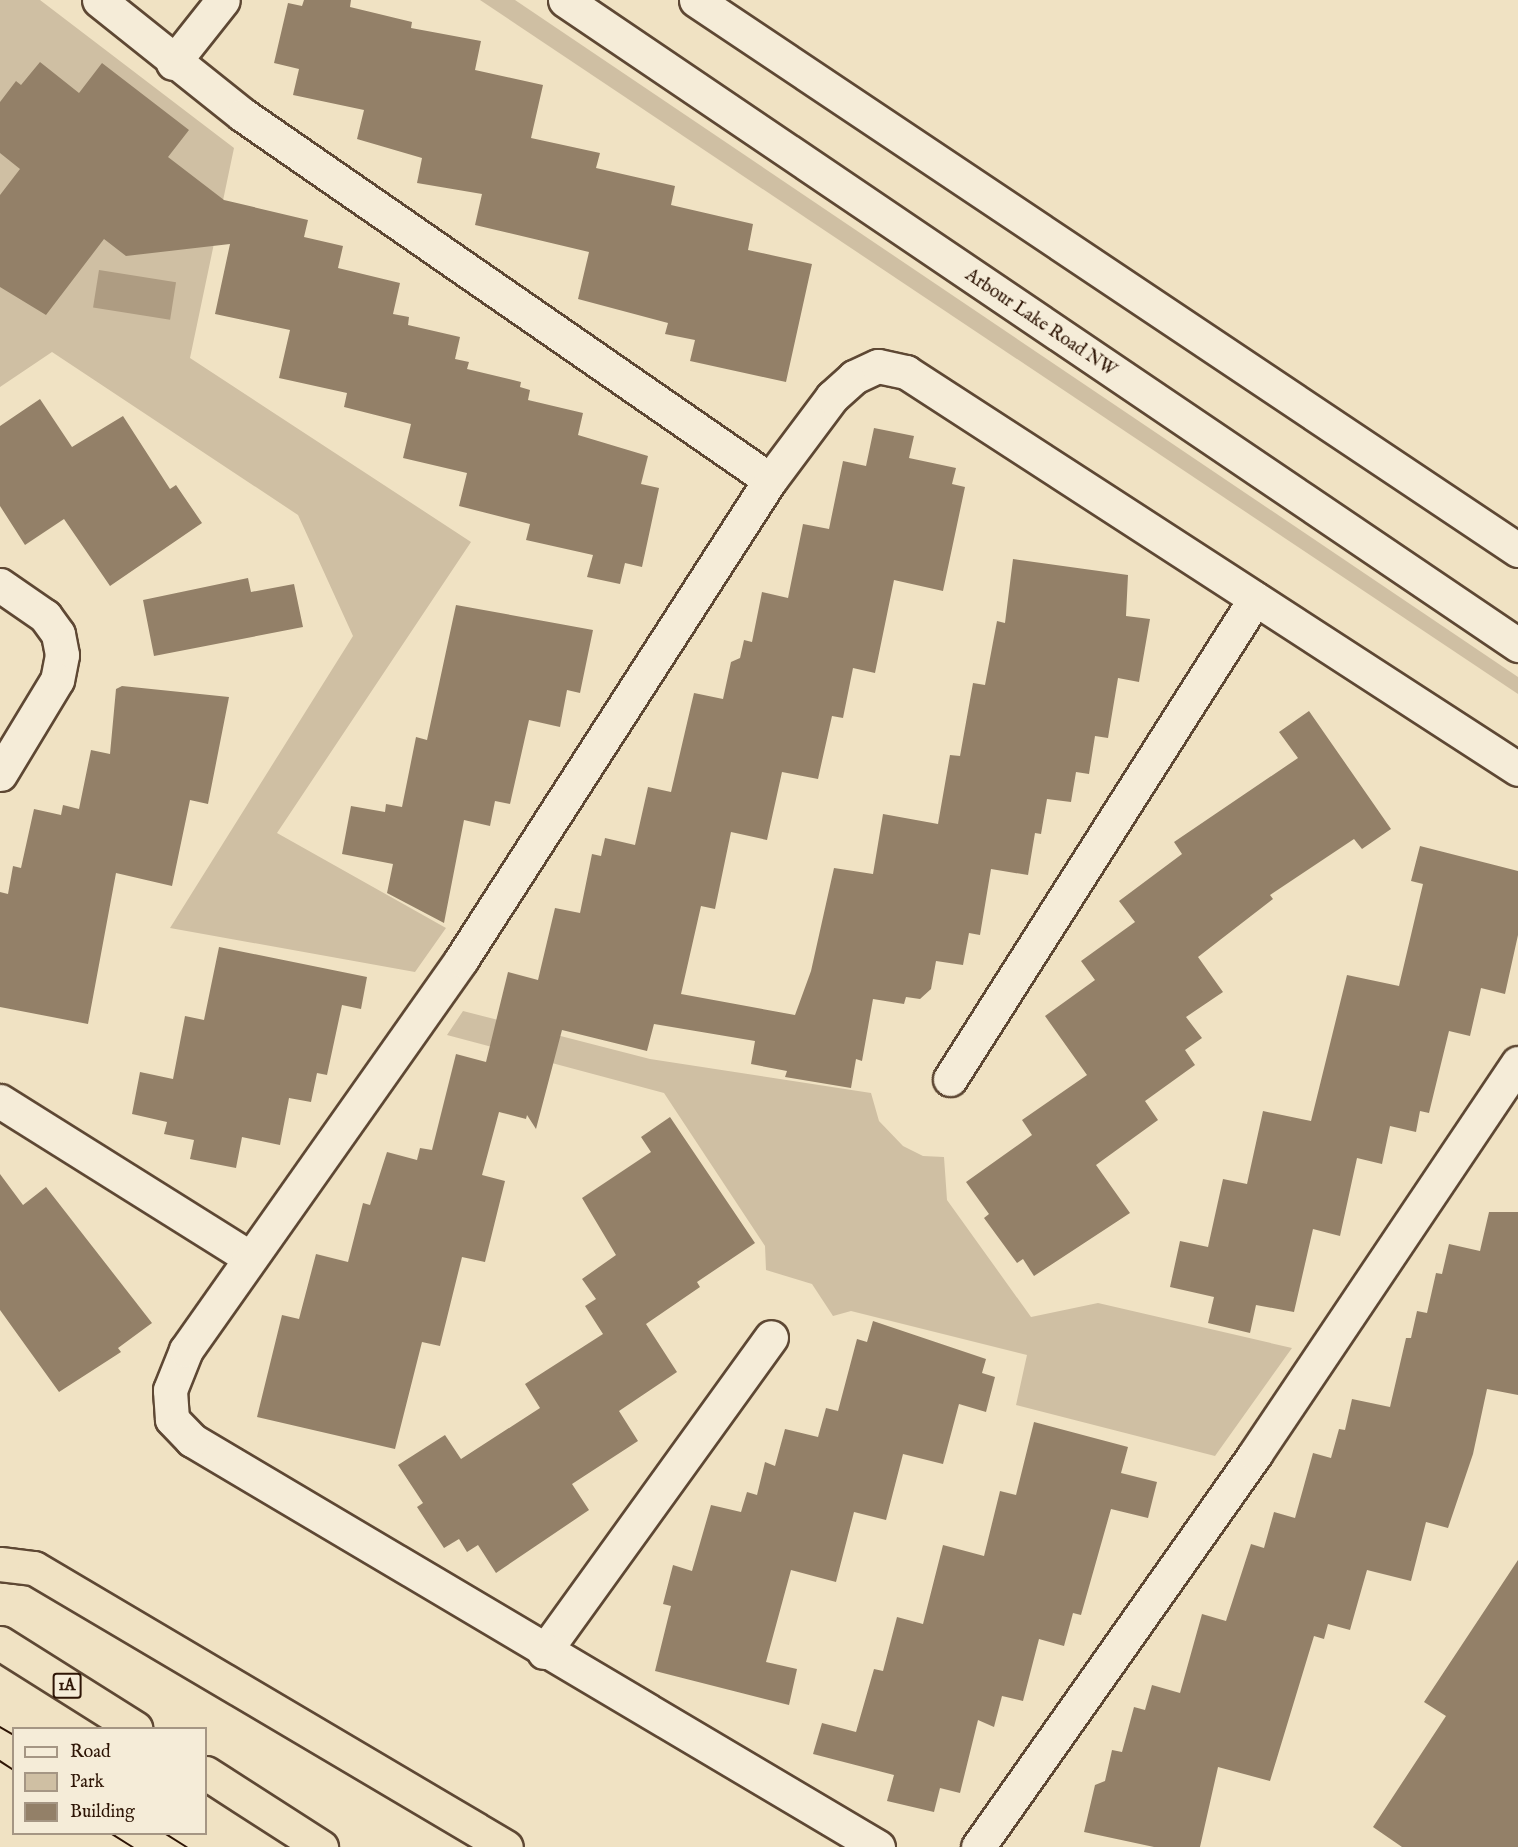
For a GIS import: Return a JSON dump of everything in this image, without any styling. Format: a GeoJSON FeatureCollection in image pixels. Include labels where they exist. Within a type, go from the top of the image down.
{"type":"FeatureCollection","features":[{"type":"Feature","properties":{"kind":"highway"},"geometry":{"type":"LineString","coordinates":[[0,1563],[34,1568],[506,1847]]}},
{"type":"Feature","properties":{"kind":"highway","name":"1A"},"geometry":{"type":"LineString","coordinates":[[0,1643],[133,1727]]}},
{"type":"Feature","properties":{"kind":"highway"},"geometry":{"type":"LineString","coordinates":[[207,1774],[321,1847]]}},
{"type":"Feature","properties":{"kind":"street"},"geometry":{"type":"LineString","coordinates":[[173,63],[223,0]]}},
{"type":"Feature","properties":{"kind":"street","name":"Arbour Lake Road NW"},"geometry":{"type":"LineString","coordinates":[[564,0],[1518,645]]}},
{"type":"Feature","properties":{"kind":"street"},"geometry":{"type":"LineString","coordinates":[[696,0],[1518,550]]}},
{"type":"Feature","properties":{"kind":"street"},"geometry":{"type":"LineString","coordinates":[[118,6],[173,63],[770,480]]}},
{"type":"Feature","properties":{"kind":"street"},"geometry":{"type":"LineString","coordinates":[[878,1847],[544,1652],[220,1459],[192,1440],[172,1419],[170,1390],[186,1350],[461,960],[770,480],[832,397],[854,376],[878,366],[906,372],[1518,769]]}},
{"type":"Feature","properties":{"kind":"street"},"geometry":{"type":"LineString","coordinates":[[0,585],[45,616],[58,634],[62,655],[57,680],[0,774]]}},
{"type":"Feature","properties":{"kind":"street"},"geometry":{"type":"LineString","coordinates":[[950,1079],[1255,599]]}},
{"type":"Feature","properties":{"kind":"street"},"geometry":{"type":"LineString","coordinates":[[978,1847],[1255,1454],[1518,1063]]}},
{"type":"Feature","properties":{"kind":"street"},"geometry":{"type":"LineString","coordinates":[[0,1101],[250,1258]]}},
{"type":"Feature","properties":{"kind":"street"},"geometry":{"type":"LineString","coordinates":[[544,1652],[771,1337]]}},
{"type":"Feature","properties":{"kind":"green space"},"geometry":{"type":"Polygon","coordinates":[[[0,0],[40,0],[234,148],[190,358],[471,542],[277,833],[446,928],[415,972],[170,928],[353,636],[298,515],[52,352],[0,387],[0,0]]]}},
{"type":"Feature","properties":{"kind":"green space"},"geometry":{"type":"Polygon","coordinates":[[[480,0],[515,0],[1518,677],[1518,694],[480,0]]]}},
{"type":"Feature","properties":{"kind":"green space"},"geometry":{"type":"Polygon","coordinates":[[[463,1011],[650,1059],[871,1093],[879,1121],[903,1146],[923,1156],[944,1157],[947,1200],[1031,1317],[1098,1303],[1292,1348],[1215,1456],[1016,1405],[1027,1355],[851,1311],[833,1316],[812,1284],[766,1270],[765,1246],[664,1093],[447,1035],[463,1011]]]}},
{"type":"Feature","properties":{"kind":"shaded area"},"geometry":{"type":"Polygon","coordinates":[[[99,270],[176,282],[170,320],[93,308],[99,270]]]}},
{"type":"Feature","properties":{"kind":"building"},"geometry":{"type":"Polygon","coordinates":[[[304,0],[351,0],[350,7],[412,22],[411,28],[481,41],[475,70],[543,85],[531,138],[600,153],[596,168],[675,186],[671,205],[753,224],[748,250],[812,264],[786,382],[690,361],[695,340],[665,334],[668,323],[578,299],[589,252],[475,225],[482,194],[417,183],[422,158],[357,139],[364,110],[293,95],[299,69],[274,63],[288,3],[302,6],[304,0]]]}},
{"type":"Feature","properties":{"kind":"building"},"geometry":{"type":"Polygon","coordinates":[[[40,62],[79,93],[102,63],[189,130],[168,157],[224,200],[308,220],[304,237],[343,246],[338,268],[400,283],[393,314],[409,317],[408,325],[460,337],[455,359],[469,362],[467,369],[521,382],[520,387],[530,390],[528,400],[583,413],[578,435],[648,456],[641,484],[659,488],[642,567],[625,563],[620,584],[587,577],[593,555],[526,540],[530,524],[459,506],[467,473],[403,458],[411,424],[344,407],[347,393],[279,378],[290,330],[215,314],[230,244],[126,256],[104,239],[46,315],[0,287],[0,195],[20,169],[0,153],[0,102],[16,81],[21,85],[40,62]]]}},
{"type":"Feature","properties":{"kind":"building"},"geometry":{"type":"Polygon","coordinates":[[[40,399],[72,447],[123,416],[170,489],[176,485],[202,523],[110,586],[64,519],[25,545],[0,506],[0,426],[40,399]]]}},
{"type":"Feature","properties":{"kind":"building"},"geometry":{"type":"Polygon","coordinates":[[[874,428],[914,436],[909,458],[956,468],[952,484],[965,487],[943,591],[894,580],[875,673],[853,668],[843,718],[832,716],[818,779],[782,772],[767,840],[731,832],[715,909],[701,906],[681,994],[795,1015],[811,971],[834,868],[873,874],[883,814],[938,824],[950,755],[960,756],[973,683],[985,685],[997,621],[1005,623],[1013,559],[1128,575],[1126,616],[1150,619],[1139,682],[1118,678],[1108,738],[1095,736],[1089,774],[1076,772],[1071,802],[1047,799],[1041,834],[1035,833],[1028,875],[991,869],[980,935],[969,933],[963,965],[936,961],[931,989],[920,999],[906,997],[904,1004],[873,999],[862,1061],[856,1059],[851,1088],[785,1077],[787,1071],[751,1064],[755,1041],[654,1024],[647,1051],[562,1030],[536,1129],[527,1115],[526,1119],[499,1112],[482,1175],[505,1181],[485,1262],[462,1257],[440,1346],[422,1342],[395,1449],[257,1417],[282,1315],[299,1319],[316,1254],[348,1262],[363,1203],[370,1205],[387,1152],[417,1160],[420,1148],[432,1150],[456,1054],[486,1062],[508,972],[538,980],[555,908],[580,913],[592,854],[601,856],[605,838],[635,845],[648,787],[671,792],[694,693],[723,699],[731,662],[740,658],[744,640],[752,642],[762,592],[788,598],[803,524],[829,529],[843,461],[866,466],[874,428]]]}},
{"type":"Feature","properties":{"kind":"building"},"geometry":{"type":"Polygon","coordinates":[[[248,578],[251,592],[294,584],[303,627],[154,656],[143,600],[248,578]]]}},
{"type":"Feature","properties":{"kind":"building"},"geometry":{"type":"Polygon","coordinates":[[[456,605],[593,630],[580,693],[567,690],[560,727],[529,720],[510,804],[495,801],[490,826],[464,820],[444,923],[387,893],[393,864],[342,854],[351,806],[385,812],[386,804],[402,807],[416,737],[427,740],[456,605]]]}},
{"type":"Feature","properties":{"kind":"building"},"geometry":{"type":"Polygon","coordinates":[[[122,686],[229,697],[208,804],[190,800],[172,886],[116,873],[88,1024],[0,1007],[0,892],[8,894],[13,866],[21,868],[34,809],[61,815],[63,805],[79,809],[91,750],[110,754],[116,689],[122,686]]]}},
{"type":"Feature","properties":{"kind":"building"},"geometry":{"type":"Polygon","coordinates":[[[1309,711],[1391,829],[1362,849],[1354,839],[1270,895],[1273,899],[1198,957],[1223,992],[1186,1017],[1202,1038],[1185,1050],[1195,1065],[1145,1101],[1158,1120],[1096,1165],[1130,1213],[1034,1276],[1023,1259],[1017,1263],[984,1218],[989,1214],[966,1182],[1032,1135],[1022,1120],[1087,1075],[1045,1016],[1095,980],[1081,961],[1135,922],[1119,901],[1182,854],[1174,842],[1298,758],[1279,732],[1309,711]]]}},
{"type":"Feature","properties":{"kind":"building"},"geometry":{"type":"Polygon","coordinates":[[[1420,846],[1518,871],[1518,935],[1505,994],[1481,988],[1470,1036],[1449,1031],[1429,1113],[1420,1111],[1416,1132],[1390,1126],[1382,1164],[1357,1158],[1340,1236],[1313,1229],[1294,1312],[1256,1305],[1250,1333],[1208,1323],[1214,1297],[1170,1287],[1180,1241],[1208,1247],[1223,1179],[1247,1184],[1263,1111],[1311,1121],[1347,975],[1399,986],[1423,884],[1411,881],[1420,846]]]}},
{"type":"Feature","properties":{"kind":"building"},"geometry":{"type":"Polygon","coordinates":[[[219,947],[367,977],[361,1009],[342,1005],[327,1075],[317,1073],[311,1102],[289,1098],[280,1145],[242,1137],[236,1168],[190,1159],[194,1140],[164,1134],[167,1122],[132,1114],[140,1072],[173,1079],[185,1016],[204,1020],[219,947]]]}},
{"type":"Feature","properties":{"kind":"building"},"geometry":{"type":"Polygon","coordinates":[[[670,1117],[755,1243],[697,1282],[700,1287],[646,1324],[677,1372],[619,1411],[638,1441],[572,1484],[589,1510],[496,1573],[478,1545],[467,1552],[459,1539],[444,1548],[417,1507],[423,1503],[398,1465],[445,1435],[461,1459],[540,1408],[525,1384],[603,1334],[585,1306],[596,1299],[582,1279],[616,1255],[582,1198],[651,1152],[641,1137],[670,1117]]]}},
{"type":"Feature","properties":{"kind":"building"},"geometry":{"type":"Polygon","coordinates":[[[0,1174],[23,1205],[46,1187],[152,1323],[118,1348],[121,1352],[59,1392],[0,1310],[0,1174]]]}},
{"type":"Feature","properties":{"kind":"building"},"geometry":{"type":"Polygon","coordinates":[[[1489,1212],[1518,1212],[1518,1395],[1487,1389],[1473,1454],[1448,1528],[1426,1522],[1411,1581],[1367,1570],[1350,1630],[1328,1624],[1324,1639],[1314,1636],[1270,1781],[1218,1767],[1200,1847],[1154,1847],[1084,1832],[1095,1785],[1105,1781],[1112,1750],[1122,1752],[1134,1707],[1145,1710],[1152,1685],[1180,1693],[1202,1614],[1226,1621],[1251,1544],[1264,1548],[1274,1512],[1295,1518],[1313,1453],[1331,1458],[1339,1429],[1345,1430],[1352,1399],[1390,1407],[1406,1338],[1411,1338],[1417,1311],[1427,1313],[1436,1273],[1442,1274],[1449,1244],[1480,1251],[1489,1212]]]}},
{"type":"Feature","properties":{"kind":"building"},"geometry":{"type":"Polygon","coordinates":[[[873,1321],[986,1359],[982,1373],[995,1377],[986,1412],[959,1404],[943,1464],[903,1454],[886,1520],[854,1512],[836,1582],[791,1570],[766,1662],[797,1669],[789,1705],[655,1671],[671,1606],[663,1604],[673,1565],[692,1571],[711,1505],[741,1512],[747,1492],[757,1495],[765,1462],[775,1466],[785,1429],[818,1437],[826,1408],[838,1411],[857,1339],[867,1342],[873,1321]]]}},
{"type":"Feature","properties":{"kind":"building"},"geometry":{"type":"Polygon","coordinates":[[[1034,1422],[1128,1447],[1121,1473],[1157,1482],[1148,1518],[1111,1509],[1081,1615],[1073,1613],[1064,1646],[1039,1639],[1023,1701],[1002,1696],[994,1727],[978,1720],[960,1793],[940,1788],[934,1812],[887,1801],[894,1775],[813,1754],[822,1723],[856,1732],[874,1669],[883,1671],[897,1617],[923,1624],[943,1545],[984,1556],[1000,1491],[1016,1495],[1034,1422]]]}},
{"type":"Feature","properties":{"kind":"building"},"geometry":{"type":"Polygon","coordinates":[[[1518,1560],[1518,1847],[1402,1847],[1373,1827],[1446,1716],[1424,1702],[1518,1560]]]}},
{"type":"Feature","properties":{"kind":"tram line"},"geometry":{"type":"LineString","coordinates":[[0,1727],[12,1734]]}},
{"type":"Feature","properties":{"kind":"tram line"},"geometry":{"type":"LineString","coordinates":[[0,1761],[12,1769]]}},
{"type":"Feature","properties":{"kind":"tram line"},"geometry":{"type":"LineString","coordinates":[[114,1835],[133,1847]]}},
{"type":"Feature","properties":{"kind":"tram line"},"geometry":{"type":"LineString","coordinates":[[168,1835],[187,1847]]}}]}
